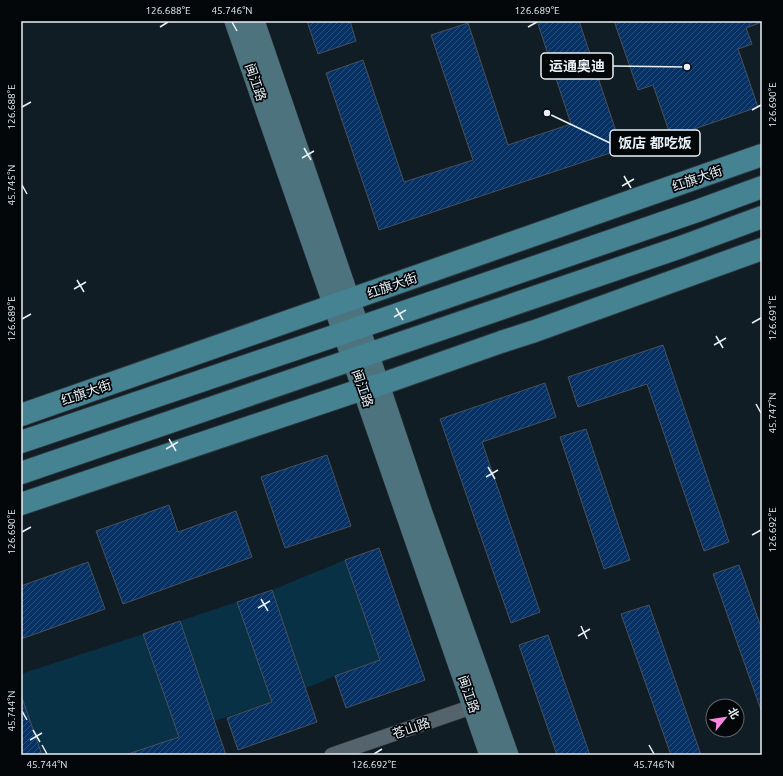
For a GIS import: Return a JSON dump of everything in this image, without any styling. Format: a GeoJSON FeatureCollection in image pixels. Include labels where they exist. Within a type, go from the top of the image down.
{"type":"FeatureCollection","features":[{"type":"Feature","properties":{"kind":"main road","name":"闽江路"},"geometry":{"type":"LineString","coordinates":[[235,21],[342,303]]}},
{"type":"Feature","properties":{"kind":"main road","name":"闽江路"},"geometry":{"type":"LineString","coordinates":[[254,21],[360,357],[481,704],[508,755]]}},
{"type":"Feature","properties":{"kind":"main road","name":"红旗大街"},"geometry":{"type":"LineString","coordinates":[[21,415],[762,155]]}},
{"type":"Feature","properties":{"kind":"main road","name":"红旗大街"},"geometry":{"type":"LineString","coordinates":[[21,442],[697,212],[762,187]]}},
{"type":"Feature","properties":{"kind":"main road"},"geometry":{"type":"LineString","coordinates":[[21,473],[681,247],[762,217]]}},
{"type":"Feature","properties":{"kind":"main road"},"geometry":{"type":"LineString","coordinates":[[21,504],[535,331],[762,249]]}},
{"type":"Feature","properties":{"kind":"main road","name":"闽江路"},"geometry":{"type":"LineString","coordinates":[[481,704],[490,755]]}},
{"type":"Feature","properties":{"kind":"street","name":"苍山路"},"geometry":{"type":"LineString","coordinates":[[332,755],[481,704]]}},
{"type":"Feature","properties":{"kind":"shaded area"},"geometry":{"type":"Polygon","coordinates":[[[345,560],[380,660],[306,688],[272,590],[345,560]]]}},
{"type":"Feature","properties":{"kind":"shaded area"},"geometry":{"type":"Polygon","coordinates":[[[237,602],[272,702],[214,721],[180,621],[237,602]]]}},
{"type":"Feature","properties":{"kind":"shaded area"},"geometry":{"type":"Polygon","coordinates":[[[143,634],[179,737],[125,755],[42,755],[21,695],[21,674],[143,634]]]}},
{"type":"Feature","properties":{"kind":"building"},"geometry":{"type":"Polygon","coordinates":[[[307,21],[350,21],[356,41],[318,54],[307,21]]]}},
{"type":"Feature","properties":{"kind":"building"},"geometry":{"type":"Polygon","coordinates":[[[537,21],[579,21],[622,149],[379,230],[326,73],[363,60],[404,182],[473,160],[431,35],[468,23],[508,145],[571,124],[537,21]]]}},
{"type":"Feature","properties":{"kind":"building"},"geometry":{"type":"Polygon","coordinates":[[[614,21],[762,21],[746,28],[752,44],[738,49],[758,107],[671,137],[653,85],[638,90],[614,21]]]}},
{"type":"Feature","properties":{"kind":"building"},"geometry":{"type":"Polygon","coordinates":[[[663,345],[729,542],[704,551],[647,384],[578,407],[568,377],[663,345]]]}},
{"type":"Feature","properties":{"kind":"building"},"geometry":{"type":"Polygon","coordinates":[[[545,383],[556,417],[482,442],[540,612],[511,623],[440,419],[545,383]]]}},
{"type":"Feature","properties":{"kind":"building"},"geometry":{"type":"Polygon","coordinates":[[[586,429],[630,560],[604,569],[560,437],[586,429]]]}},
{"type":"Feature","properties":{"kind":"building"},"geometry":{"type":"Polygon","coordinates":[[[327,455],[351,526],[285,548],[261,477],[327,455]]]}},
{"type":"Feature","properties":{"kind":"building"},"geometry":{"type":"Polygon","coordinates":[[[169,505],[178,532],[236,511],[252,557],[123,604],[96,531],[169,505]]]}},
{"type":"Feature","properties":{"kind":"building"},"geometry":{"type":"Polygon","coordinates":[[[379,548],[425,680],[346,708],[335,676],[380,660],[345,560],[379,548]]]}},
{"type":"Feature","properties":{"kind":"building"},"geometry":{"type":"Polygon","coordinates":[[[88,562],[105,609],[21,639],[21,586],[88,562]]]}},
{"type":"Feature","properties":{"kind":"building"},"geometry":{"type":"Polygon","coordinates":[[[739,565],[762,630],[762,713],[713,574],[739,565]]]}},
{"type":"Feature","properties":{"kind":"building"},"geometry":{"type":"Polygon","coordinates":[[[272,590],[317,722],[238,750],[227,718],[272,702],[237,602],[272,590]]]}},
{"type":"Feature","properties":{"kind":"building"},"geometry":{"type":"Polygon","coordinates":[[[649,605],[701,755],[671,755],[621,614],[649,605]]]}},
{"type":"Feature","properties":{"kind":"building"},"geometry":{"type":"Polygon","coordinates":[[[180,621],[226,755],[125,755],[179,737],[143,634],[180,621]]]}},
{"type":"Feature","properties":{"kind":"building"},"geometry":{"type":"Polygon","coordinates":[[[548,635],[590,755],[557,755],[519,645],[548,635]]]}},
{"type":"Feature","properties":{"kind":"building"},"geometry":{"type":"Polygon","coordinates":[[[21,695],[42,755],[21,755],[21,695]]]}},
{"type":"Feature","properties":{"kind":"place","name":"运通奥迪"},"geometry":{"type":"Point","coordinates":[687,67]}},
{"type":"Feature","properties":{"kind":"place","name":"饭店 都吃饭"},"geometry":{"type":"Point","coordinates":[547,113]}}]}
